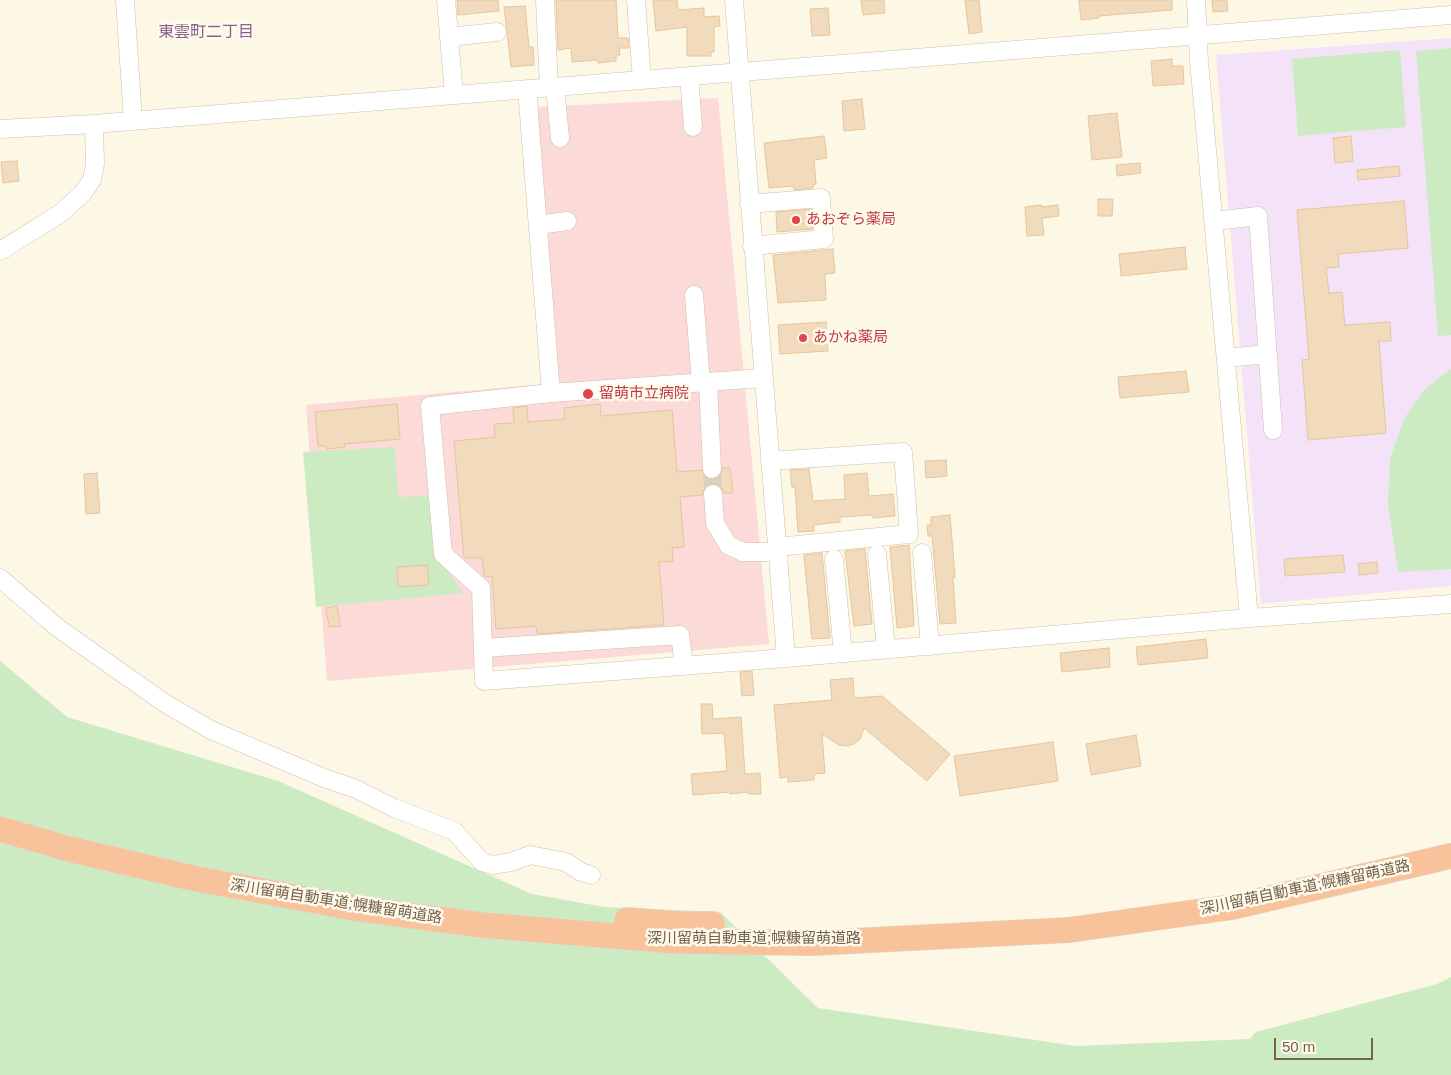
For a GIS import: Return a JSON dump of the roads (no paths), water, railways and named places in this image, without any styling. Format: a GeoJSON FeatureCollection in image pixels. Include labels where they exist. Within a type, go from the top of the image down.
{"type":"FeatureCollection","features":[{"type":"Feature","properties":{"kind":"highway","name":"深川留萌自動車道;幌糠留萌道路"},"geometry":{"type":"LineString","coordinates":[[0,813],[78,836],[216,866],[362,893],[483,908],[688,924],[811,926],[946,924],[1085,913],[1249,889],[1451,846]]}},
{"type":"Feature","properties":{"kind":"highway","name":"深川留萌自動車道;幌糠留萌道路"},"geometry":{"type":"LineString","coordinates":[[0,829],[69,849],[192,878],[354,908],[482,925],[675,941],[813,942],[1068,930],[1232,907],[1451,856]]}},
{"type":"Feature","properties":{"kind":"street"},"geometry":{"type":"LineString","coordinates":[[125,0],[133,121]]}},
{"type":"Feature","properties":{"kind":"street"},"geometry":{"type":"LineString","coordinates":[[446,0],[454,95]]}},
{"type":"Feature","properties":{"kind":"street"},"geometry":{"type":"LineString","coordinates":[[545,0],[552,87],[560,138]]}},
{"type":"Feature","properties":{"kind":"street"},"geometry":{"type":"LineString","coordinates":[[636,0],[642,80]]}},
{"type":"Feature","properties":{"kind":"street"},"geometry":{"type":"LineString","coordinates":[[734,0],[738,72],[786,658]]}},
{"type":"Feature","properties":{"kind":"street"},"geometry":{"type":"LineString","coordinates":[[1196,0],[1249,618]]}},
{"type":"Feature","properties":{"kind":"street"},"geometry":{"type":"LineString","coordinates":[[0,129],[133,121],[1451,15]]}},
{"type":"Feature","properties":{"kind":"street"},"geometry":{"type":"LineString","coordinates":[[449,38],[497,32]]}},
{"type":"Feature","properties":{"kind":"street"},"geometry":{"type":"LineString","coordinates":[[689,76],[693,127]]}},
{"type":"Feature","properties":{"kind":"street"},"geometry":{"type":"LineString","coordinates":[[526,89],[551,393]]}},
{"type":"Feature","properties":{"kind":"street"},"geometry":{"type":"LineString","coordinates":[[0,251],[61,213],[82,194],[92,180],[95,164],[94,124]]}},
{"type":"Feature","properties":{"kind":"street"},"geometry":{"type":"LineString","coordinates":[[749,204],[821,198],[824,239],[752,246]]}},
{"type":"Feature","properties":{"kind":"street"},"geometry":{"type":"LineString","coordinates":[[1214,221],[1258,216],[1273,430]]}},
{"type":"Feature","properties":{"kind":"street"},"geometry":{"type":"LineString","coordinates":[[538,225],[567,221]]}},
{"type":"Feature","properties":{"kind":"street"},"geometry":{"type":"LineString","coordinates":[[694,295],[705,382],[712,470]]}},
{"type":"Feature","properties":{"kind":"street"},"geometry":{"type":"LineString","coordinates":[[1226,358],[1268,354]]}},
{"type":"Feature","properties":{"kind":"street"},"geometry":{"type":"LineString","coordinates":[[763,378],[551,393],[430,406],[442,554],[480,588],[484,682],[1249,618],[1451,604]]}},
{"type":"Feature","properties":{"kind":"street"},"geometry":{"type":"LineString","coordinates":[[713,494],[715,523],[728,545],[743,552],[777,550],[909,534],[903,452],[770,461]]}},
{"type":"Feature","properties":{"kind":"street"},"geometry":{"type":"LineString","coordinates":[[922,553],[930,646]]}},
{"type":"Feature","properties":{"kind":"street"},"geometry":{"type":"LineString","coordinates":[[877,554],[886,649]]}},
{"type":"Feature","properties":{"kind":"street"},"geometry":{"type":"LineString","coordinates":[[834,559],[843,653]]}},
{"type":"Feature","properties":{"kind":"street"},"geometry":{"type":"LineString","coordinates":[[0,578],[58,628],[166,704],[211,730],[454,831],[482,862],[492,865],[511,862],[530,855],[566,862],[581,872],[591,875]]}},
{"type":"Feature","properties":{"kind":"street"},"geometry":{"type":"LineString","coordinates":[[483,648],[680,635],[684,666]]}},
{"type":"Feature","properties":{"kind":"tunnel"},"geometry":{"type":"LineString","coordinates":[[712,469],[713,494]]}},
{"type":"Feature","properties":{"kind":"place","name":"あおぞら薬局"},"geometry":{"type":"Point","coordinates":[796,220]}},
{"type":"Feature","properties":{"kind":"place","name":"あかね薬局"},"geometry":{"type":"Point","coordinates":[803,338]}},
{"type":"Feature","properties":{"kind":"place","name":"留萌市立病院"},"geometry":{"type":"Point","coordinates":[588,394]}},
{"type":"Feature","properties":{"kind":"district","name":"東雲町二丁目"},"geometry":{"type":"Point","coordinates":[206,33]}}]}
